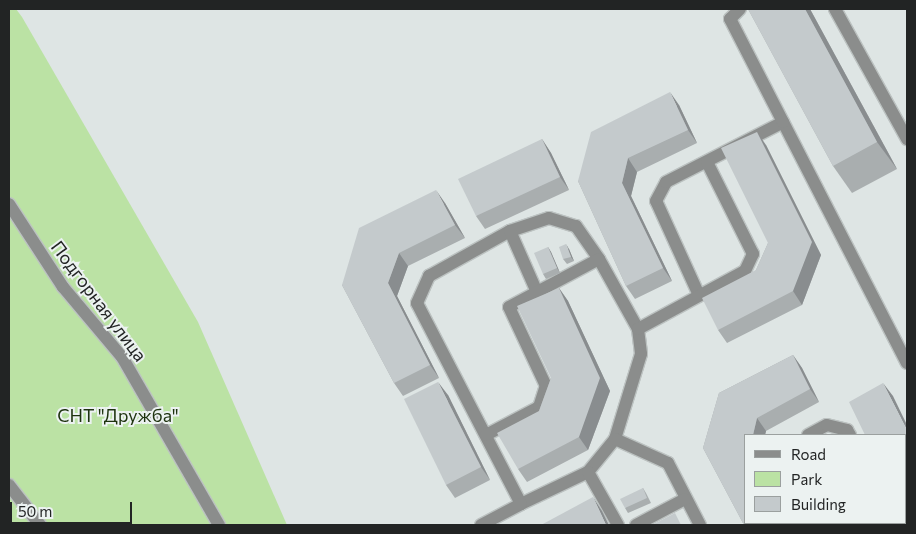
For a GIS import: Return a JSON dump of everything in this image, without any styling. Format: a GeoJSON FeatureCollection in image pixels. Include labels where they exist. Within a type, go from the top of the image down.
{"type":"FeatureCollection","features":[{"type":"Feature","properties":{"kind":"lane"},"geometry":{"type":"LineString","coordinates":[[740,9],[726,14],[907,362]]}},
{"type":"Feature","properties":{"kind":"lane"},"geometry":{"type":"LineString","coordinates":[[835,9],[907,139]]}},
{"type":"Feature","properties":{"kind":"lane"},"geometry":{"type":"LineString","coordinates":[[698,293],[656,201],[666,182],[783,122]]}},
{"type":"Feature","properties":{"kind":"lane"},"geometry":{"type":"LineString","coordinates":[[638,330],[698,293],[745,271],[753,254],[707,162]]}},
{"type":"Feature","properties":{"kind":"lane","name":"Подгорная улица"},"geometry":{"type":"LineString","coordinates":[[9,204],[63,288],[122,356],[219,525]]}},
{"type":"Feature","properties":{"kind":"lane"},"geometry":{"type":"LineString","coordinates":[[481,525],[588,472],[615,439],[641,354],[638,330],[599,259],[576,226],[549,218],[510,231],[429,276],[417,303],[521,504]]}},
{"type":"Feature","properties":{"kind":"lane"},"geometry":{"type":"LineString","coordinates":[[510,231],[536,290]]}},
{"type":"Feature","properties":{"kind":"lane"},"geometry":{"type":"LineString","coordinates":[[486,435],[540,407],[546,386],[509,308],[536,290],[599,259]]}},
{"type":"Feature","properties":{"kind":"lane"},"geometry":{"type":"LineString","coordinates":[[810,434],[827,425],[847,430],[849,434]]}},
{"type":"Feature","properties":{"kind":"lane"},"geometry":{"type":"LineString","coordinates":[[615,439],[668,463],[700,525]]}},
{"type":"Feature","properties":{"kind":"lane"},"geometry":{"type":"LineString","coordinates":[[588,472],[618,525]]}},
{"type":"Feature","properties":{"kind":"lane"},"geometry":{"type":"LineString","coordinates":[[9,484],[40,525]]}},
{"type":"Feature","properties":{"kind":"lane"},"geometry":{"type":"LineString","coordinates":[[636,525],[685,499]]}},
{"type":"Feature","properties":{"kind":"green space","name":"СНТ \"Дружба\""},"geometry":{"type":"Polygon","coordinates":[[[9,9],[16,9],[22,17],[198,322],[287,525],[9,525],[9,9]]]}},
{"type":"Feature","properties":{"kind":"building"},"geometry":{"type":"Polygon","coordinates":[[[748,9],[805,9],[877,142],[833,166],[748,9]]]}},
{"type":"Feature","properties":{"kind":"building"},"geometry":{"type":"Polygon","coordinates":[[[670,92],[688,130],[628,158],[622,183],[663,268],[626,286],[578,181],[591,132],[670,92]]]}},
{"type":"Feature","properties":{"kind":"building"},"geometry":{"type":"Polygon","coordinates":[[[757,132],[812,242],[793,291],[718,330],[702,298],[756,270],[768,243],[721,148],[757,132]]]}},
{"type":"Feature","properties":{"kind":"building"},"geometry":{"type":"Polygon","coordinates":[[[542,139],[560,177],[476,216],[458,179],[542,139]]]}},
{"type":"Feature","properties":{"kind":"building"},"geometry":{"type":"Polygon","coordinates":[[[436,190],[455,225],[399,253],[388,283],[430,365],[394,383],[342,285],[359,228],[436,190]]]}},
{"type":"Feature","properties":{"kind":"building"},"geometry":{"type":"Polygon","coordinates":[[[566,244],[571,257],[563,259],[559,247],[566,244]]]}},
{"type":"Feature","properties":{"kind":"building"},"geometry":{"type":"Polygon","coordinates":[[[548,247],[557,268],[543,274],[534,253],[548,247]]]}},
{"type":"Feature","properties":{"kind":"building"},"geometry":{"type":"Polygon","coordinates":[[[559,288],[600,378],[579,437],[518,469],[497,433],[539,411],[551,378],[517,306],[559,288]]]}},
{"type":"Feature","properties":{"kind":"building"},"geometry":{"type":"Polygon","coordinates":[[[793,355],[810,389],[757,418],[753,434],[744,434],[744,524],[787,525],[744,525],[703,448],[719,393],[793,355]]]}},
{"type":"Feature","properties":{"kind":"building"},"geometry":{"type":"Polygon","coordinates":[[[438,382],[481,467],[446,485],[404,399],[438,382]]]}},
{"type":"Feature","properties":{"kind":"building"},"geometry":{"type":"Polygon","coordinates":[[[883,383],[907,430],[907,525],[850,525],[906,524],[906,434],[865,434],[849,402],[883,383]]]}},
{"type":"Feature","properties":{"kind":"building"},"geometry":{"type":"Polygon","coordinates":[[[643,488],[647,498],[625,508],[620,499],[643,488]]]}},
{"type":"Feature","properties":{"kind":"building"},"geometry":{"type":"Polygon","coordinates":[[[593,497],[606,525],[541,525],[593,497]]]}},
{"type":"Feature","properties":{"kind":"building"},"geometry":{"type":"Polygon","coordinates":[[[675,513],[681,525],[652,525],[675,513]]]}}]}
